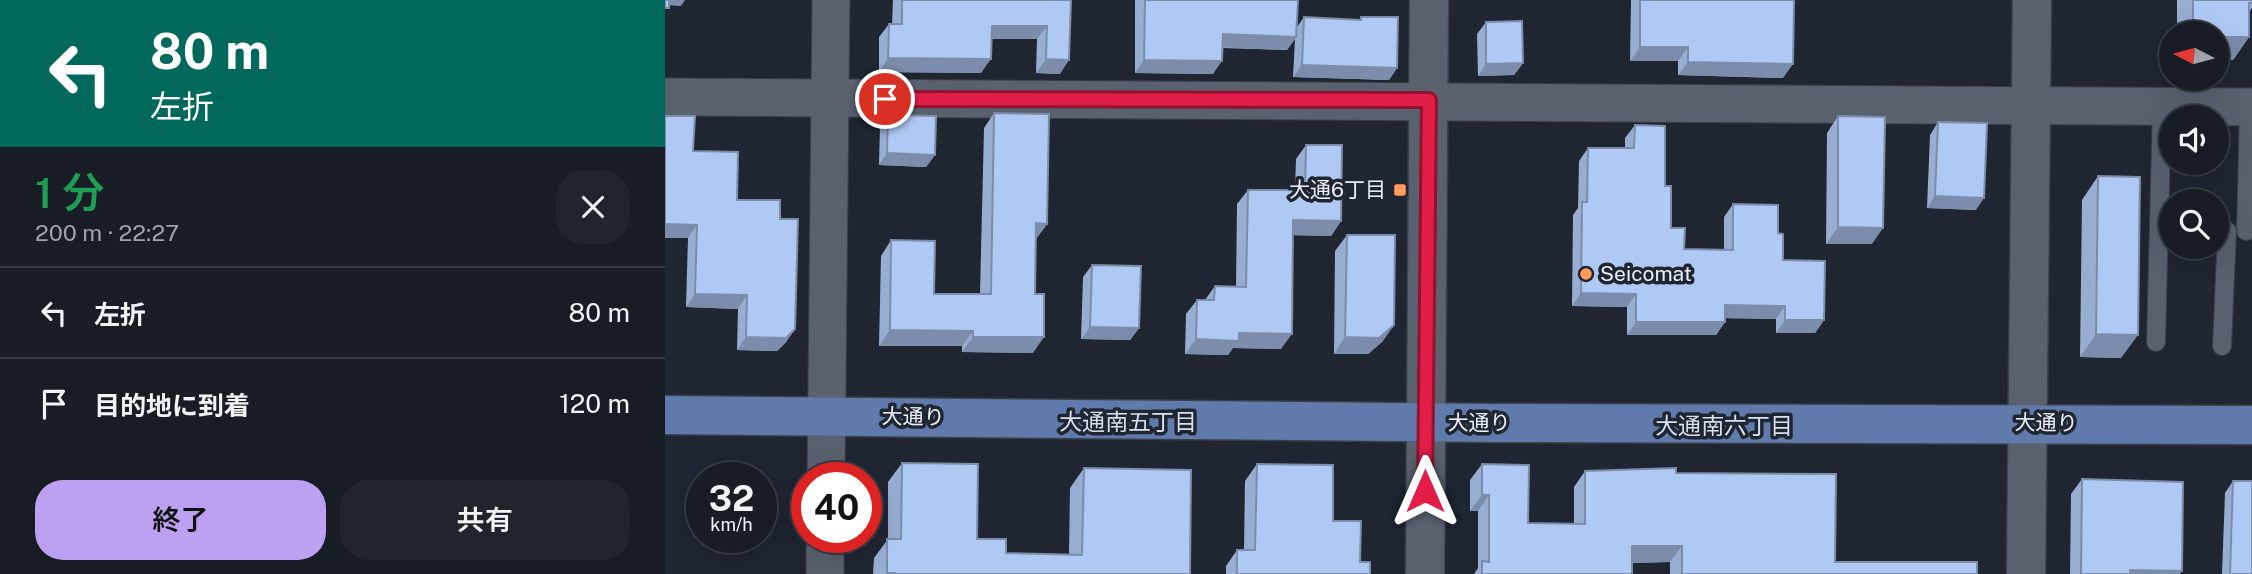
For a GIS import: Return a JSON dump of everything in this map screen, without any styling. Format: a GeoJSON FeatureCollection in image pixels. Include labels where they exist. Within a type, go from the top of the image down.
{"type":"FeatureCollection","features":[{"type":"Feature","properties":{"kind":"highway","name":"大通り"},"geometry":{"type":"LineString","coordinates":[[665,415],[1425,423],[2027,422],[2252,425]]}},
{"type":"Feature","properties":{"kind":"street"},"geometry":{"type":"LineString","coordinates":[[826,462],[831,0]]}},
{"type":"Feature","properties":{"kind":"street"},"geometry":{"type":"LineString","coordinates":[[1425,574],[1429,0]]}},
{"type":"Feature","properties":{"kind":"street"},"geometry":{"type":"LineString","coordinates":[[2026,574],[2032,0]]}},
{"type":"Feature","properties":{"kind":"street"},"geometry":{"type":"LineString","coordinates":[[665,96],[2159,106]]}},
{"type":"Feature","properties":{"kind":"street"},"geometry":{"type":"LineString","coordinates":[[2229,107],[2251,107]]}},
{"type":"Feature","properties":{"kind":"street"},"geometry":{"type":"LineString","coordinates":[[825,553],[825,574]]}},
{"type":"Feature","properties":{"kind":"lane"},"geometry":{"type":"LineString","coordinates":[[2229,231],[2249,231],[2251,107]]}},
{"type":"Feature","properties":{"kind":"lane"},"geometry":{"type":"LineString","coordinates":[[2156,342],[2163,259]]}},
{"type":"Feature","properties":{"kind":"lane"},"geometry":{"type":"LineString","coordinates":[[2222,259],[2222,346]]}},
{"type":"Feature","properties":{"kind":"building"},"geometry":{"type":"Polygon","coordinates":[[[665,0],[669,0],[669,8],[665,8],[665,0]]]}},
{"type":"Feature","properties":{"kind":"building"},"geometry":{"type":"Polygon","coordinates":[[[902,0],[1071,0],[1069,60],[1046,59],[1047,26],[992,26],[991,59],[888,58],[889,24],[902,24],[902,0]]]}},
{"type":"Feature","properties":{"kind":"building"},"geometry":{"type":"Polygon","coordinates":[[[1145,0],[1298,0],[1296,37],[1223,34],[1222,61],[1144,60],[1145,0]]]}},
{"type":"Feature","properties":{"kind":"building"},"geometry":{"type":"Polygon","coordinates":[[[1640,0],[1794,0],[1793,64],[1688,62],[1688,47],[1640,47],[1640,0]]]}},
{"type":"Feature","properties":{"kind":"building"},"geometry":{"type":"Polygon","coordinates":[[[2193,0],[2252,0],[2252,3],[2249,3],[2249,37],[2229,37],[2229,21],[2193,21],[2193,0]]]}},
{"type":"Feature","properties":{"kind":"building"},"geometry":{"type":"Polygon","coordinates":[[[1304,17],[1361,20],[1361,17],[1398,17],[1397,68],[1302,65],[1304,17]]]}},
{"type":"Feature","properties":{"kind":"building"},"geometry":{"type":"Polygon","coordinates":[[[1522,21],[1523,63],[1486,64],[1486,22],[1522,21]]]}},
{"type":"Feature","properties":{"kind":"building"},"geometry":{"type":"Polygon","coordinates":[[[994,113],[1049,114],[1047,224],[1036,223],[1035,294],[1044,294],[1044,337],[973,337],[973,331],[890,330],[891,240],[935,241],[934,294],[991,294],[994,113]]]}},
{"type":"Feature","properties":{"kind":"building"},"geometry":{"type":"Polygon","coordinates":[[[888,115],[936,116],[935,155],[887,153],[888,115]]]}},
{"type":"Feature","properties":{"kind":"building"},"geometry":{"type":"Polygon","coordinates":[[[665,116],[695,116],[693,151],[738,152],[737,200],[780,200],[780,219],[798,219],[795,329],[786,338],[746,337],[747,295],[695,294],[697,225],[665,224],[665,116]]]}},
{"type":"Feature","properties":{"kind":"building"},"geometry":{"type":"Polygon","coordinates":[[[1838,116],[1885,117],[1883,228],[1838,227],[1838,116]]]}},
{"type":"Feature","properties":{"kind":"building"},"geometry":{"type":"Polygon","coordinates":[[[1938,122],[1987,123],[1984,198],[1935,196],[1938,122]]]}},
{"type":"Feature","properties":{"kind":"building"},"geometry":{"type":"Polygon","coordinates":[[[1635,125],[1665,126],[1665,186],[1671,186],[1671,228],[1685,228],[1684,249],[1733,250],[1733,204],[1778,205],[1778,233],[1783,234],[1783,260],[1825,261],[1824,320],[1785,320],[1785,306],[1725,305],[1725,322],[1636,322],[1636,294],[1581,293],[1582,202],[1587,202],[1588,148],[1634,148],[1635,125]]]}},
{"type":"Feature","properties":{"kind":"building"},"geometry":{"type":"Polygon","coordinates":[[[1306,145],[1342,145],[1341,221],[1293,220],[1292,334],[1239,333],[1239,341],[1196,339],[1197,300],[1214,300],[1215,286],[1246,287],[1248,190],[1305,190],[1306,145]]]}},
{"type":"Feature","properties":{"kind":"building"},"geometry":{"type":"Polygon","coordinates":[[[2098,176],[2140,177],[2138,335],[2096,334],[2098,176]]]}},
{"type":"Feature","properties":{"kind":"building"},"geometry":{"type":"Polygon","coordinates":[[[1347,235],[1395,235],[1394,325],[1379,338],[1345,337],[1347,235]]]}},
{"type":"Feature","properties":{"kind":"building"},"geometry":{"type":"Polygon","coordinates":[[[1092,265],[1141,266],[1139,328],[1090,327],[1092,265]]]}},
{"type":"Feature","properties":{"kind":"building"},"geometry":{"type":"Polygon","coordinates":[[[902,463],[978,464],[977,539],[1006,539],[1006,553],[1082,555],[1084,468],[1191,470],[1190,574],[887,573],[887,539],[901,539],[902,463]]]}},
{"type":"Feature","properties":{"kind":"building"},"geometry":{"type":"Polygon","coordinates":[[[1257,464],[1333,465],[1333,521],[1361,521],[1360,562],[1370,562],[1370,574],[1237,574],[1237,550],[1255,550],[1257,464]]]}},
{"type":"Feature","properties":{"kind":"building"},"geometry":{"type":"Polygon","coordinates":[[[1482,464],[1529,465],[1528,523],[1585,524],[1585,471],[1676,468],[1676,473],[1836,474],[1835,562],[1977,562],[1977,574],[1682,574],[1682,546],[1632,546],[1632,574],[1482,574],[1482,561],[1489,562],[1489,495],[1482,495],[1482,464]]]}},
{"type":"Feature","properties":{"kind":"building"},"geometry":{"type":"Polygon","coordinates":[[[2082,479],[2183,482],[2182,571],[2130,570],[2130,574],[2081,574],[2082,479]]]}},
{"type":"Feature","properties":{"kind":"building"},"geometry":{"type":"Polygon","coordinates":[[[2233,481],[2252,481],[2252,574],[2230,574],[2233,481]]]}},
{"type":"Feature","properties":{"kind":"place","name":"大通6丁目"},"geometry":{"type":"Point","coordinates":[1400,190]}},
{"type":"Feature","properties":{"kind":"place","name":"Seicomat"},"geometry":{"type":"Point","coordinates":[1586,274]}},
{"type":"Feature","properties":{"kind":"district","name":"大通南五丁目"},"geometry":{"type":"Point","coordinates":[1128,422]}},
{"type":"Feature","properties":{"kind":"district","name":"大通南六丁目"},"geometry":{"type":"Point","coordinates":[1724,426]}},
{"type":"Feature","properties":{"kind":"route"},"geometry":{"type":"LineString","coordinates":[[885,99],[1429,100],[1425,491]]}}]}
